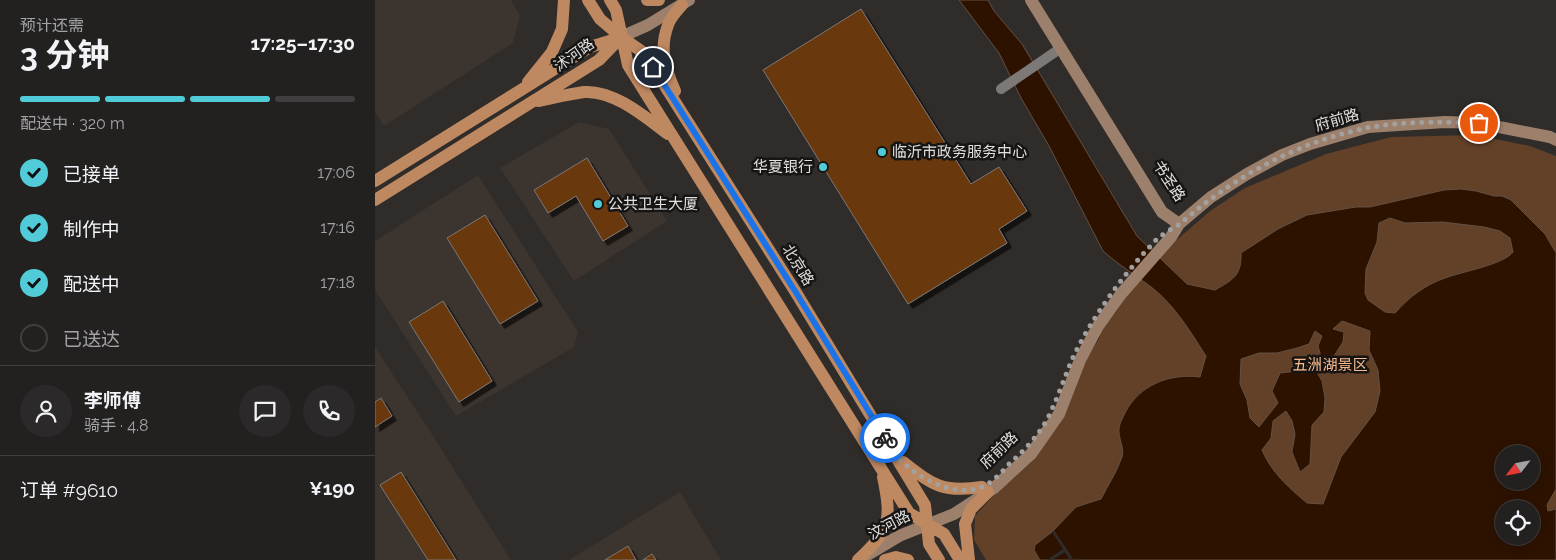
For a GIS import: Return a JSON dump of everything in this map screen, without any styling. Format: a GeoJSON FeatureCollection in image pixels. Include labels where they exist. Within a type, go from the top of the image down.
{"type":"FeatureCollection","features":[{"type":"Feature","properties":{"kind":"main road"},"geometry":{"type":"LineString","coordinates":[[522,89],[552,52],[562,29],[564,0]]}},
{"type":"Feature","properties":{"kind":"main road","name":"北京路"},"geometry":{"type":"LineString","coordinates":[[588,0],[600,19],[644,53],[795,291],[925,505],[929,544],[939,560]]}},
{"type":"Feature","properties":{"kind":"main road"},"geometry":{"type":"LineString","coordinates":[[610,0],[615,10],[628,65],[909,513],[944,534],[960,560]]}},
{"type":"Feature","properties":{"kind":"main road"},"geometry":{"type":"LineString","coordinates":[[647,0],[659,0]]}},
{"type":"Feature","properties":{"kind":"main road"},"geometry":{"type":"LineString","coordinates":[[681,2],[668,23],[664,42],[664,61],[689,123]]}},
{"type":"Feature","properties":{"kind":"main road","name":"沭河路"},"geometry":{"type":"LineString","coordinates":[[375,181],[590,47],[621,37]]}},
{"type":"Feature","properties":{"kind":"main road","name":"沭河路"},"geometry":{"type":"LineString","coordinates":[[375,200],[599,60],[621,37]]}},
{"type":"Feature","properties":{"kind":"main road"},"geometry":{"type":"LineString","coordinates":[[531,103],[585,92],[604,95],[635,108],[675,140]]}},
{"type":"Feature","properties":{"kind":"main road"},"geometry":{"type":"LineString","coordinates":[[897,457],[928,481],[946,488],[961,490],[985,489]]}},
{"type":"Feature","properties":{"kind":"main road"},"geometry":{"type":"LineString","coordinates":[[859,560],[877,542],[887,522],[887,498],[881,468]]}},
{"type":"Feature","properties":{"kind":"main road"},"geometry":{"type":"LineString","coordinates":[[969,560],[965,524],[971,509],[985,489]]}},
{"type":"Feature","properties":{"kind":"main road"},"geometry":{"type":"LineString","coordinates":[[885,560],[896,557],[908,560]]}},
{"type":"Feature","properties":{"kind":"street","name":"书圣路"},"geometry":{"type":"LineString","coordinates":[[1031,0],[1162,212],[1179,224]]}},
{"type":"Feature","properties":{"kind":"street","name":"书圣路"},"geometry":{"type":"LineString","coordinates":[[1039,0],[1166,208],[1179,224]]}},
{"type":"Feature","properties":{"kind":"street"},"geometry":{"type":"LineString","coordinates":[[621,37],[647,25],[681,2]]}},
{"type":"Feature","properties":{"kind":"street"},"geometry":{"type":"LineString","coordinates":[[1004,87],[1061,48]]}},
{"type":"Feature","properties":{"kind":"street","name":"府前路"},"geometry":{"type":"LineString","coordinates":[[928,524],[954,514],[985,489],[1010,475],[1031,454],[1050,430],[1059,414],[1081,360],[1118,292],[1159,244],[1179,224],[1211,197],[1247,174],[1282,155],[1340,134],[1369,127],[1445,122],[1479,123],[1550,137],[1556,140]]}},
{"type":"Feature","properties":{"kind":"street","name":"府前路"},"geometry":{"type":"LineString","coordinates":[[1179,224],[1195,218],[1251,180],[1285,162],[1342,142],[1370,135],[1408,132],[1479,131],[1556,145]]}},
{"type":"Feature","properties":{"kind":"street","name":"汶河路"},"geometry":{"type":"LineString","coordinates":[[859,560],[899,536],[928,524]]}},
{"type":"Feature","properties":{"kind":"street","name":"汶河路"},"geometry":{"type":"LineString","coordinates":[[871,560],[904,543],[928,524]]}},
{"type":"Feature","properties":{"kind":"shaded area"},"geometry":{"type":"Polygon","coordinates":[[[375,0],[511,0],[520,16],[513,43],[384,126],[375,112],[375,0]]]}},
{"type":"Feature","properties":{"kind":"shaded area","name":"五洲湖景区"},"geometry":{"type":"Polygon","coordinates":[[[959,0],[988,0],[994,11],[1022,44],[1137,236],[1187,284],[1215,290],[1231,280],[1238,272],[1241,253],[1278,229],[1307,215],[1356,207],[1370,207],[1444,190],[1461,189],[1476,191],[1494,196],[1502,196],[1511,200],[1545,234],[1556,253],[1556,489],[1547,505],[1548,511],[1556,509],[1556,560],[1040,560],[1034,550],[1035,545],[1052,532],[1076,507],[1101,499],[1122,457],[1123,450],[1119,428],[1131,403],[1147,388],[1167,379],[1189,376],[1200,377],[1206,356],[1181,318],[1167,301],[1103,251],[1049,146],[1021,98],[999,53],[959,0]],[[1390,218],[1379,223],[1377,242],[1366,269],[1365,293],[1368,300],[1385,312],[1395,313],[1418,292],[1431,284],[1492,264],[1513,252],[1510,238],[1500,231],[1443,222],[1405,223],[1390,218]],[[1342,321],[1333,329],[1344,332],[1343,342],[1334,356],[1321,357],[1318,346],[1322,336],[1315,331],[1309,344],[1277,353],[1259,353],[1241,359],[1240,384],[1247,400],[1250,418],[1259,427],[1278,403],[1272,391],[1280,373],[1315,369],[1322,381],[1325,398],[1324,412],[1312,425],[1310,464],[1300,472],[1292,452],[1295,434],[1292,421],[1286,411],[1273,421],[1271,438],[1262,450],[1275,472],[1307,503],[1323,504],[1341,457],[1375,412],[1380,391],[1378,370],[1369,350],[1370,331],[1342,321]]]}},
{"type":"Feature","properties":{"kind":"shaded area"},"geometry":{"type":"Polygon","coordinates":[[[579,122],[609,129],[667,221],[574,281],[500,168],[579,122]]]}},
{"type":"Feature","properties":{"kind":"shaded area"},"geometry":{"type":"Polygon","coordinates":[[[478,175],[578,332],[574,347],[456,416],[375,290],[375,241],[478,175]]]}},
{"type":"Feature","properties":{"kind":"shaded area"},"geometry":{"type":"Polygon","coordinates":[[[375,347],[435,439],[511,560],[375,560],[375,347]]]}},
{"type":"Feature","properties":{"kind":"shaded area"},"geometry":{"type":"Polygon","coordinates":[[[680,492],[721,560],[569,560],[680,492]]]}},
{"type":"Feature","properties":{"kind":"green space","name":"五洲湖景区"},"geometry":{"type":"Polygon","coordinates":[[[1475,135],[1530,146],[1556,156],[1556,560],[986,560],[974,540],[975,516],[993,496],[1032,462],[1066,412],[1086,359],[1099,339],[1102,328],[1116,312],[1128,292],[1164,251],[1210,211],[1245,188],[1326,154],[1391,137],[1475,135]]]}},
{"type":"Feature","properties":{"kind":"pier"},"geometry":{"type":"Polygon","coordinates":[[[1054,530],[1074,560],[1070,560],[1065,552],[1052,560],[1047,560],[1063,549],[1052,532],[1054,530]]]}},
{"type":"Feature","properties":{"kind":"building","name":"临沂市政务服务中心"},"geometry":{"type":"Polygon","coordinates":[[[861,9],[971,184],[999,167],[1027,211],[999,229],[1007,243],[908,304],[763,70],[861,9]]]}},
{"type":"Feature","properties":{"kind":"building","name":"公共卫生大厦"},"geometry":{"type":"Polygon","coordinates":[[[587,158],[628,226],[603,241],[576,196],[548,213],[534,190],[587,158]]]}},
{"type":"Feature","properties":{"kind":"building"},"geometry":{"type":"Polygon","coordinates":[[[485,215],[538,301],[500,324],[447,238],[485,215]]]}},
{"type":"Feature","properties":{"kind":"building"},"geometry":{"type":"Polygon","coordinates":[[[443,301],[492,381],[459,402],[409,322],[443,301]]]}},
{"type":"Feature","properties":{"kind":"building"},"geometry":{"type":"Polygon","coordinates":[[[381,398],[392,416],[375,427],[375,402],[381,398]]]}},
{"type":"Feature","properties":{"kind":"building"},"geometry":{"type":"Polygon","coordinates":[[[401,472],[456,560],[428,560],[380,485],[401,472]]]}},
{"type":"Feature","properties":{"kind":"building"},"geometry":{"type":"Polygon","coordinates":[[[628,546],[636,560],[605,560],[628,546]]]}},
{"type":"Feature","properties":{"kind":"building"},"geometry":{"type":"Polygon","coordinates":[[[652,554],[656,560],[643,560],[652,554]]]}},
{"type":"Feature","properties":{"kind":"way so far"},"geometry":{"type":"LineString","coordinates":[[885,438],[897,457],[928,481],[946,488],[961,490],[982,487],[1005,469],[1025,449],[1043,425],[1052,411],[1073,357],[1092,322],[1115,289],[1156,240],[1179,224],[1211,197],[1282,155],[1340,134],[1369,127],[1445,122],[1479,123]]}},
{"type":"Feature","properties":{"kind":"place","name":"临沂市政务服务中心"},"geometry":{"type":"Point","coordinates":[882,152]}},
{"type":"Feature","properties":{"kind":"place","name":"华夏银行"},"geometry":{"type":"Point","coordinates":[823,167]}},
{"type":"Feature","properties":{"kind":"place","name":"公共卫生大厦"},"geometry":{"type":"Point","coordinates":[598,204]}},
{"type":"Feature","properties":{"kind":"route"},"geometry":{"type":"LineString","coordinates":[[653,67],[795,291],[885,438]]}}]}
